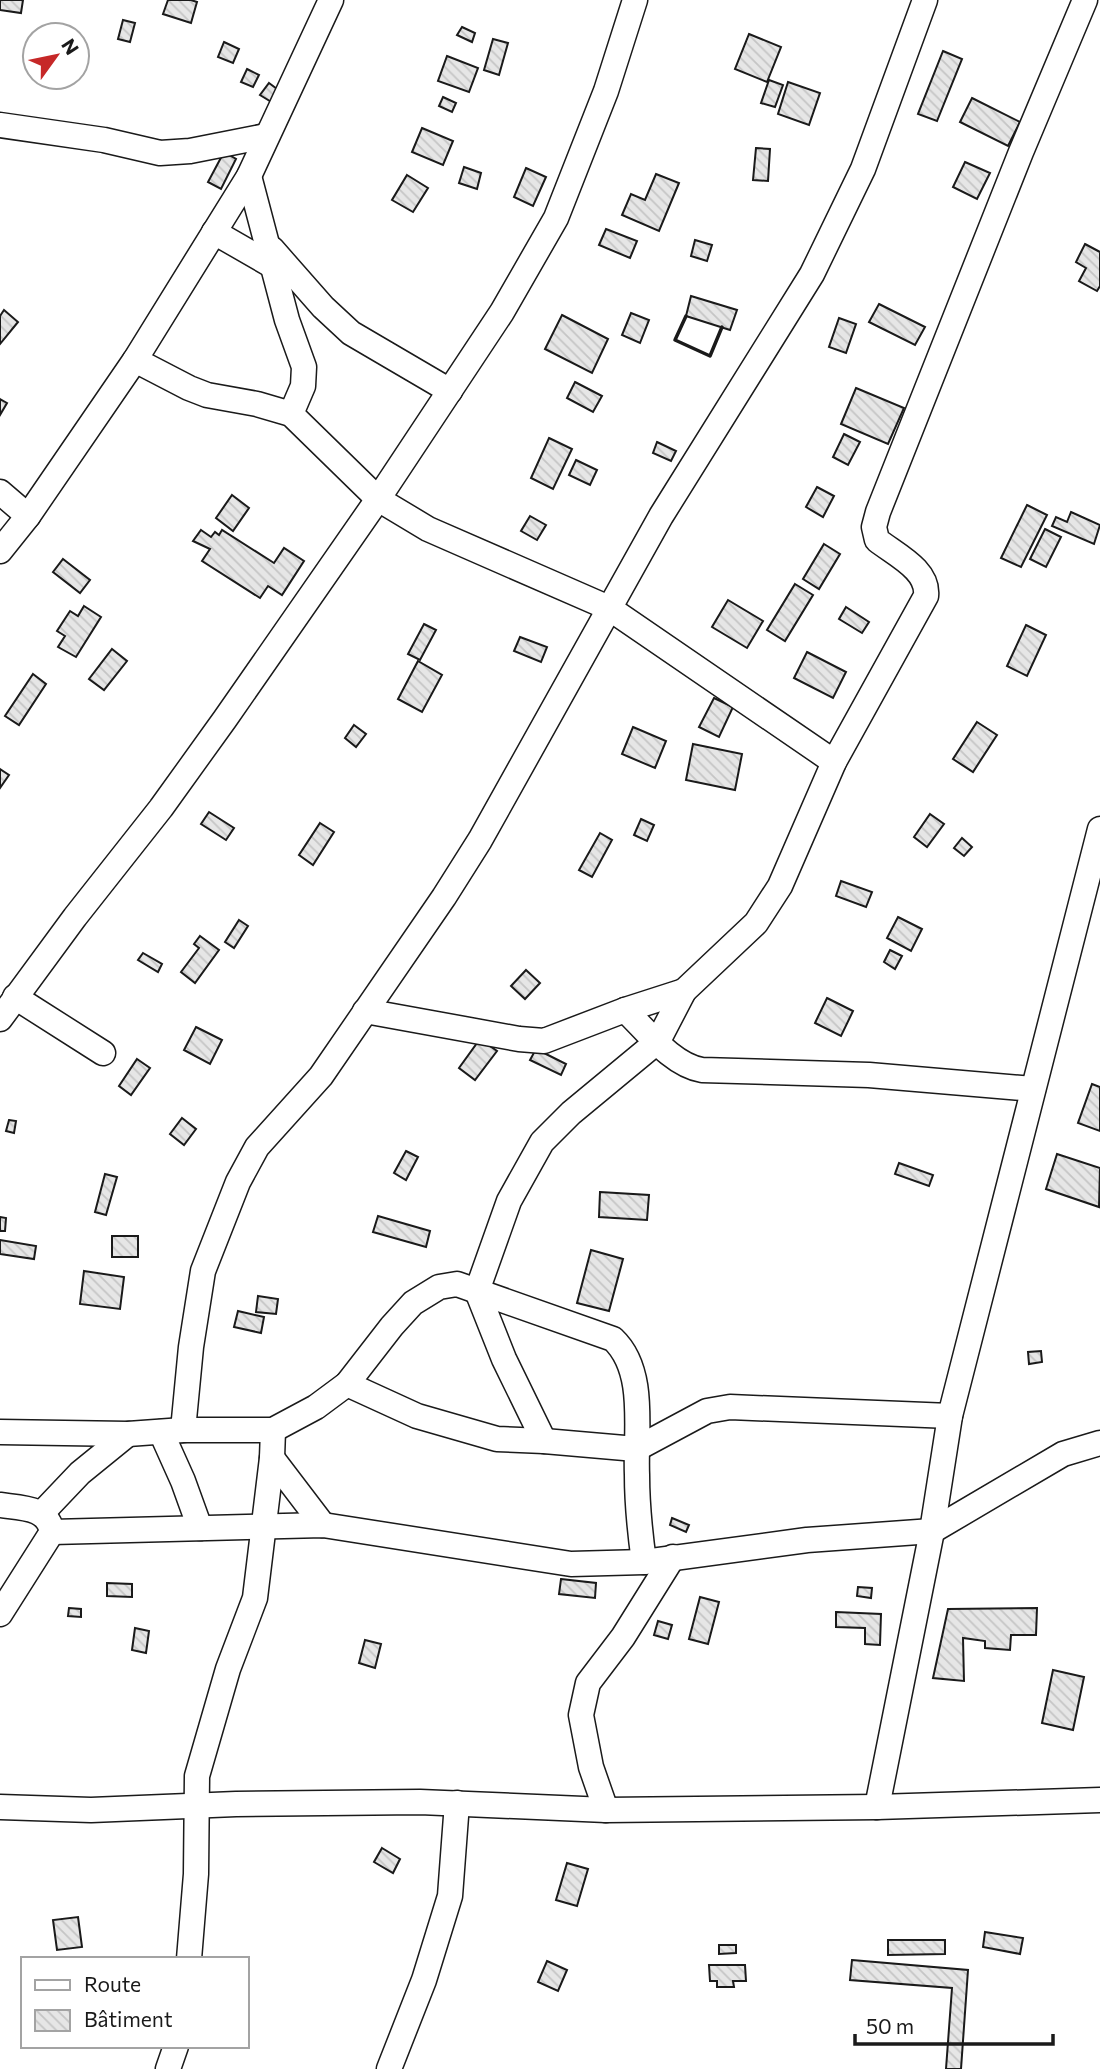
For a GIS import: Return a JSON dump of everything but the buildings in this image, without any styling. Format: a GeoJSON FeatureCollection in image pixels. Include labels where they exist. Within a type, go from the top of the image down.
{"type":"FeatureCollection","features":[{"type":"Feature","properties":{"kind":"street"},"geometry":{"type":"LineString","coordinates":[[0,551],[28,516],[135,360],[248,176],[331,0]]}},
{"type":"Feature","properties":{"kind":"street"},"geometry":{"type":"LineString","coordinates":[[0,1019],[83,906],[161,808],[379,499],[502,312],[555,218],[606,91],[635,0]]}},
{"type":"Feature","properties":{"kind":"street"},"geometry":{"type":"LineString","coordinates":[[200,1528],[183,1480],[172,1431],[191,1347],[203,1271],[238,1182],[257,1147],[321,1076],[444,897],[480,840],[661,516],[812,274],[863,169],[925,0]]}},
{"type":"Feature","properties":{"kind":"street"},"geometry":{"type":"LineString","coordinates":[[544,1441],[503,1359],[477,1291],[509,1201],[542,1142],[571,1113],[658,1041],[684,990],[756,923],[780,886],[835,762],[926,596],[927,586],[920,573],[877,540],[874,527],[878,512],[1021,152],[1085,0]]}},
{"type":"Feature","properties":{"kind":"street"},"geometry":{"type":"LineString","coordinates":[[0,125],[104,140],[160,153],[190,151],[267,136]]}},
{"type":"Feature","properties":{"kind":"street"},"geometry":{"type":"LineString","coordinates":[[248,176],[287,320],[304,367],[303,386],[291,414]]}},
{"type":"Feature","properties":{"kind":"street"},"geometry":{"type":"LineString","coordinates":[[214,232],[270,255],[351,333],[450,391]]}},
{"type":"Feature","properties":{"kind":"street"},"geometry":{"type":"LineString","coordinates":[[135,360],[207,395],[257,404],[291,414],[379,499],[428,529],[609,608],[835,762]]}},
{"type":"Feature","properties":{"kind":"street"},"geometry":{"type":"LineString","coordinates":[[0,492],[28,516]]}},
{"type":"Feature","properties":{"kind":"street"},"geometry":{"type":"LineString","coordinates":[[877,1807],[932,1531],[950,1416],[1100,829]]}},
{"type":"Feature","properties":{"kind":"street"},"geometry":{"type":"LineString","coordinates":[[365,1011],[519,1039],[544,1041],[684,990]]}},
{"type":"Feature","properties":{"kind":"street"},"geometry":{"type":"LineString","coordinates":[[15,998],[103,1053]]}},
{"type":"Feature","properties":{"kind":"street"},"geometry":{"type":"LineString","coordinates":[[625,1010],[674,1059],[688,1068],[869,1075],[1033,1089]]}},
{"type":"Feature","properties":{"kind":"street"},"geometry":{"type":"LineString","coordinates":[[0,1432],[128,1434],[273,1430],[316,1407],[346,1384],[414,1303],[439,1287],[457,1284],[613,1339],[623,1348],[631,1370],[637,1407],[639,1526],[644,1562]]}},
{"type":"Feature","properties":{"kind":"street"},"geometry":{"type":"LineString","coordinates":[[346,1384],[389,1405],[497,1439],[636,1449],[707,1411],[730,1407],[950,1416]]}},
{"type":"Feature","properties":{"kind":"street"},"geometry":{"type":"LineString","coordinates":[[189,1957],[196,1874],[197,1776],[228,1669],[255,1598],[273,1430]]}},
{"type":"Feature","properties":{"kind":"street"},"geometry":{"type":"LineString","coordinates":[[0,1614],[47,1523],[80,1473],[128,1434]]}},
{"type":"Feature","properties":{"kind":"street"},"geometry":{"type":"LineString","coordinates":[[0,1505],[47,1523],[200,1528],[323,1525],[571,1564],[644,1562],[807,1541],[932,1531],[1063,1454],[1100,1443]]}},
{"type":"Feature","properties":{"kind":"street"},"geometry":{"type":"LineString","coordinates":[[272,1458],[323,1525]]}},
{"type":"Feature","properties":{"kind":"street"},"geometry":{"type":"LineString","coordinates":[[607,1810],[591,1767],[581,1715],[588,1683],[622,1637],[673,1558]]}},
{"type":"Feature","properties":{"kind":"street"},"geometry":{"type":"LineString","coordinates":[[0,1807],[91,1810],[347,1802],[457,1803],[607,1810],[877,1807],[1100,1800]]}},
{"type":"Feature","properties":{"kind":"street"},"geometry":{"type":"LineString","coordinates":[[389,2069],[424,1980],[450,1896],[457,1803]]}},
{"type":"Feature","properties":{"kind":"street"},"geometry":{"type":"LineString","coordinates":[[168,2069],[175,2048]]}},
{"type":"Feature","properties":{"kind":"wall"},"geometry":{"type":"LineString","coordinates":[[686,316],[675,340],[710,356],[722,327]]}}]}
